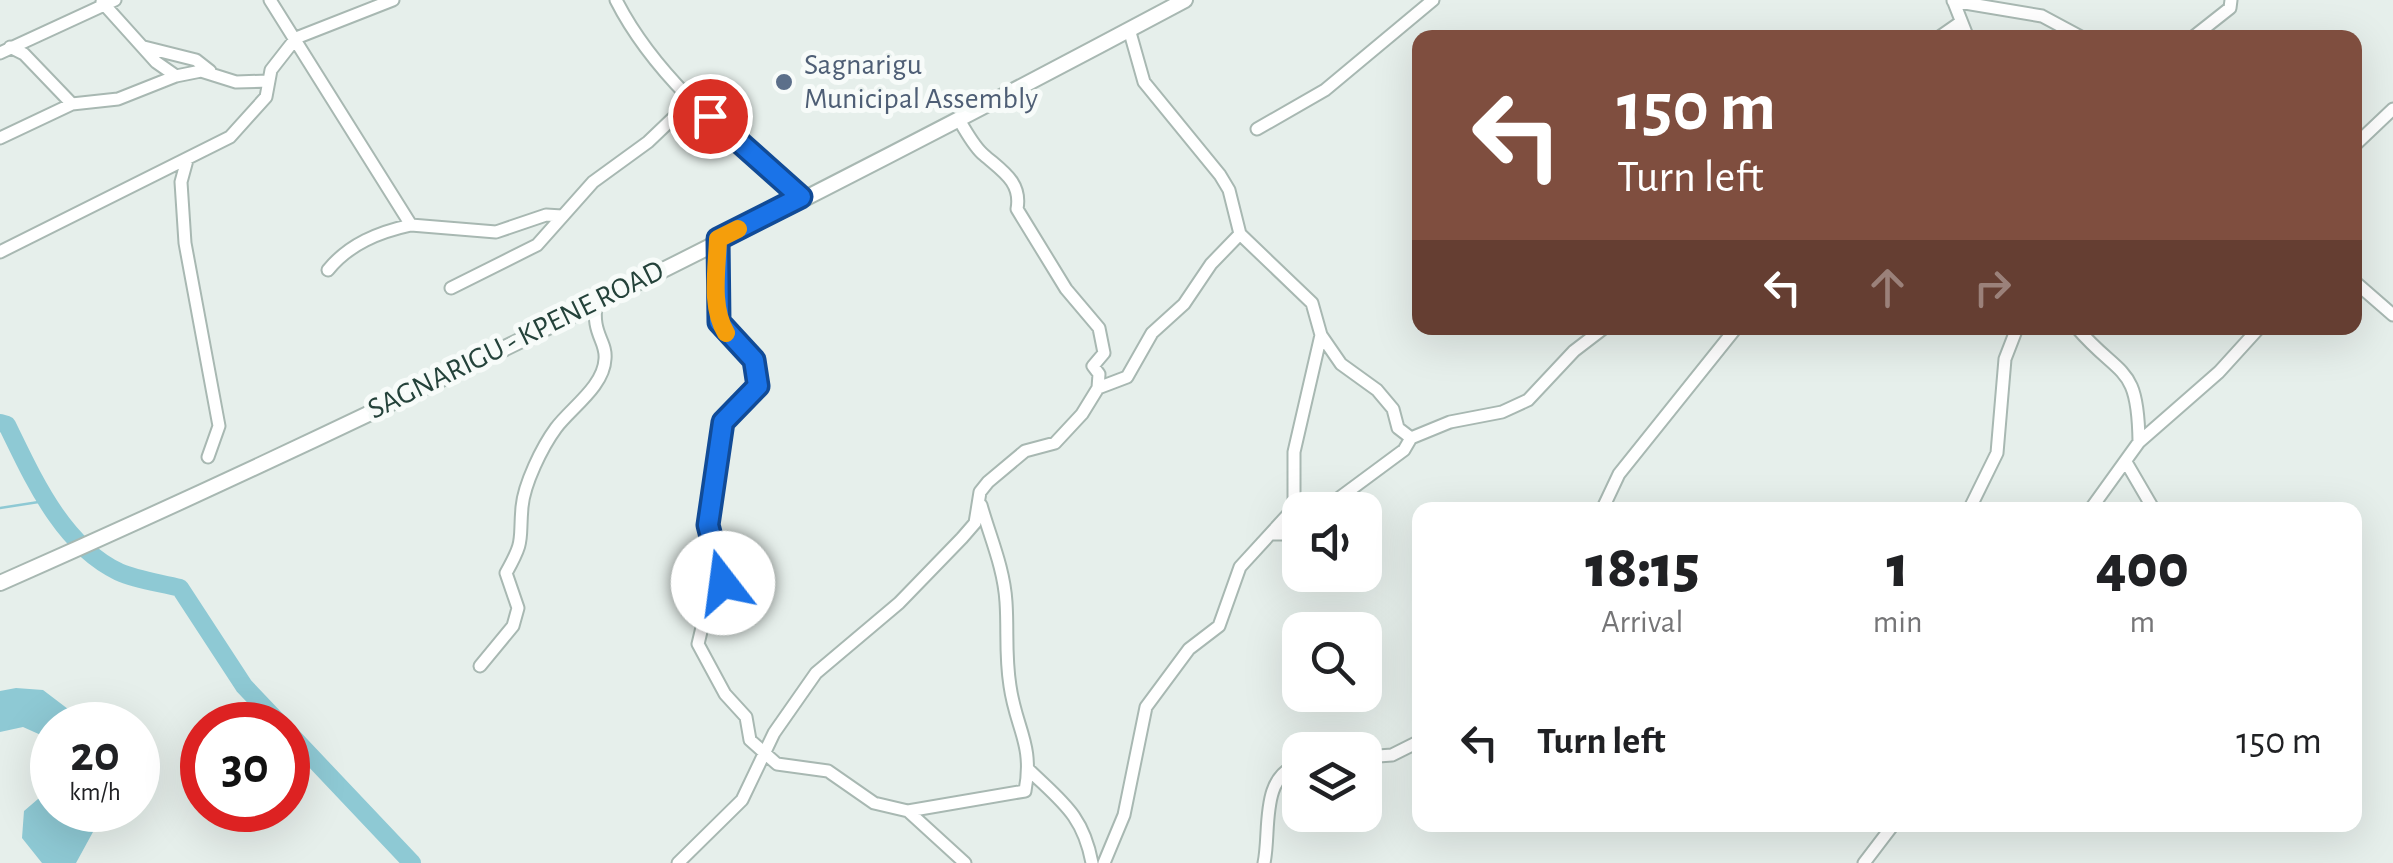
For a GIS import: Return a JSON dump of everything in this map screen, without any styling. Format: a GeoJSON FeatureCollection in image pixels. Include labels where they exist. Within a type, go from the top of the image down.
{"type":"FeatureCollection","features":[{"type":"Feature","properties":{"kind":"street"},"geometry":{"type":"LineString","coordinates":[[270,0],[411,225]]}},
{"type":"Feature","properties":{"kind":"street"},"geometry":{"type":"LineString","coordinates":[[0,252],[230,137],[266,98],[271,70],[296,38],[393,0]]}},
{"type":"Feature","properties":{"kind":"street"},"geometry":{"type":"LineString","coordinates":[[616,0],[656,62],[692,100],[801,197]]}},
{"type":"Feature","properties":{"kind":"street","name":"SAGNARIGU - KPENE ROAD"},"geometry":{"type":"LineString","coordinates":[[0,582],[356,420],[959,120],[1185,0]]}},
{"type":"Feature","properties":{"kind":"street"},"geometry":{"type":"LineString","coordinates":[[1258,129],[1325,90],[1433,0]]}},
{"type":"Feature","properties":{"kind":"street"},"geometry":{"type":"LineString","coordinates":[[2202,30],[2230,8],[2231,0]]}},
{"type":"Feature","properties":{"kind":"street"},"geometry":{"type":"LineString","coordinates":[[1953,1],[1964,30]]}},
{"type":"Feature","properties":{"kind":"street"},"geometry":{"type":"LineString","coordinates":[[1953,1],[2042,16],[2068,30]]}},
{"type":"Feature","properties":{"kind":"street"},"geometry":{"type":"LineString","coordinates":[[0,53],[6,46],[107,2],[140,45],[176,76]]}},
{"type":"Feature","properties":{"kind":"street"},"geometry":{"type":"LineString","coordinates":[[1950,30],[1961,22]]}},
{"type":"Feature","properties":{"kind":"street"},"geometry":{"type":"LineString","coordinates":[[1128,29],[1144,82],[1229,190],[1240,234],[1312,303],[1321,335],[1341,364],[1377,390],[1392,409],[1398,428],[1411,438]]}},
{"type":"Feature","properties":{"kind":"street"},"geometry":{"type":"LineString","coordinates":[[140,45],[196,60],[211,72],[236,82],[268,81]]}},
{"type":"Feature","properties":{"kind":"street"},"geometry":{"type":"LineString","coordinates":[[6,46],[72,104]]}},
{"type":"Feature","properties":{"kind":"street"},"geometry":{"type":"LineString","coordinates":[[0,138],[72,104],[118,99],[176,76],[211,72]]}},
{"type":"Feature","properties":{"kind":"street"},"geometry":{"type":"LineString","coordinates":[[451,288],[537,246],[593,182],[648,142],[692,100]]}},
{"type":"Feature","properties":{"kind":"street"},"geometry":{"type":"LineString","coordinates":[[2362,138],[2393,109]]}},
{"type":"Feature","properties":{"kind":"street"},"geometry":{"type":"LineString","coordinates":[[959,120],[982,154],[1008,174],[1019,195],[1017,209],[1066,289],[1094,318],[1104,339],[1104,353],[1093,366],[1098,374],[1098,388]]}},
{"type":"Feature","properties":{"kind":"street"},"geometry":{"type":"LineString","coordinates":[[187,160],[181,182],[185,243],[219,426],[208,457]]}},
{"type":"Feature","properties":{"kind":"street"},"geometry":{"type":"LineString","coordinates":[[328,270],[339,257],[378,234],[411,225],[496,232],[546,215],[562,216]]}},
{"type":"Feature","properties":{"kind":"street"},"geometry":{"type":"LineString","coordinates":[[678,863],[742,800],[799,692],[899,603],[975,522],[980,492],[988,482],[1025,451],[1055,444],[1098,388],[1127,377],[1152,333],[1184,304],[1211,264],[1240,234]]}},
{"type":"Feature","properties":{"kind":"street"},"geometry":{"type":"LineString","coordinates":[[718,239],[719,322],[754,360],[758,386],[723,422],[708,525],[723,583],[704,619],[698,644],[719,674],[725,694],[746,716],[750,740],[764,755],[777,764],[828,771],[874,803],[908,810],[1025,791],[1029,770],[1026,736],[1017,719],[1003,643],[1006,604],[1000,564],[980,505]]}},
{"type":"Feature","properties":{"kind":"street"},"geometry":{"type":"LineString","coordinates":[[2362,288],[2393,315]]}},
{"type":"Feature","properties":{"kind":"street"},"geometry":{"type":"LineString","coordinates":[[480,666],[513,626],[518,608],[506,573],[523,542],[522,508],[530,481],[556,427],[575,410],[603,369],[606,355],[592,322],[596,300]]}},
{"type":"Feature","properties":{"kind":"street"},"geometry":{"type":"LineString","coordinates":[[1104,863],[1124,815],[1146,707],[1189,648],[1219,626],[1240,568],[1294,508],[1294,452],[1321,335]]}},
{"type":"Feature","properties":{"kind":"street"},"geometry":{"type":"LineString","coordinates":[[1347,492],[1404,450],[1411,438],[1450,422],[1502,412],[1528,400],[1574,351],[1595,335]]}},
{"type":"Feature","properties":{"kind":"street"},"geometry":{"type":"LineString","coordinates":[[1606,502],[1618,474],[1730,335]]}},
{"type":"Feature","properties":{"kind":"street"},"geometry":{"type":"LineString","coordinates":[[1972,502],[1997,454],[2004,360],[2014,335]]}},
{"type":"Feature","properties":{"kind":"street"},"geometry":{"type":"LineString","coordinates":[[2085,335],[2129,375],[2136,392],[2139,442]]}},
{"type":"Feature","properties":{"kind":"street"},"geometry":{"type":"LineString","coordinates":[[2096,502],[2139,442],[2219,372],[2252,335]]}},
{"type":"Feature","properties":{"kind":"street"},"geometry":{"type":"LineString","coordinates":[[2126,462],[2149,502]]}},
{"type":"Feature","properties":{"kind":"street"},"geometry":{"type":"LineString","coordinates":[[1272,534],[1282,534]]}},
{"type":"Feature","properties":{"kind":"street"},"geometry":{"type":"LineString","coordinates":[[1382,756],[1412,745]]}},
{"type":"Feature","properties":{"kind":"street"},"geometry":{"type":"LineString","coordinates":[[1029,770],[1086,831],[1092,863]]}},
{"type":"Feature","properties":{"kind":"street"},"geometry":{"type":"LineString","coordinates":[[1264,863],[1269,800],[1282,775]]}},
{"type":"Feature","properties":{"kind":"street"},"geometry":{"type":"LineString","coordinates":[[908,810],[965,863]]}},
{"type":"Feature","properties":{"kind":"street"},"geometry":{"type":"LineString","coordinates":[[1864,863],[1888,832]]}},
{"type":"Feature","properties":{"kind":"water"},"geometry":{"type":"Polygon","coordinates":[[[43,690],[59,702],[30,702],[30,730],[23,727],[0,732],[0,691],[43,690]]]}},
{"type":"Feature","properties":{"kind":"water"},"geometry":{"type":"Polygon","coordinates":[[[30,806],[30,832],[93,832],[76,863],[42,863],[22,838],[24,811],[30,806]]]}},
{"type":"Feature","properties":{"kind":"waterway"},"geometry":{"type":"LineString","coordinates":[[0,423],[7,425],[27,467],[65,528],[99,560],[119,572],[180,588],[244,686],[259,702]]}},
{"type":"Feature","properties":{"kind":"waterway"},"geometry":{"type":"LineString","coordinates":[[0,508],[45,501]]}},
{"type":"Feature","properties":{"kind":"waterway"},"geometry":{"type":"LineString","coordinates":[[310,755],[412,863]]}},
{"type":"Feature","properties":{"kind":"slow traffic"},"geometry":{"type":"LineString","coordinates":[[726,333],[719,322],[716,298],[718,239],[738,229]]}},
{"type":"Feature","properties":{"kind":"place","name":"Sagnarigu Municipal Assembly"},"geometry":{"type":"Point","coordinates":[784,82]}},
{"type":"Feature","properties":{"kind":"route"},"geometry":{"type":"LineString","coordinates":[[710,116],[801,197],[718,239],[719,322],[728,337],[754,360],[758,370],[758,386],[730,410],[723,422],[708,525],[723,583]]}}]}
